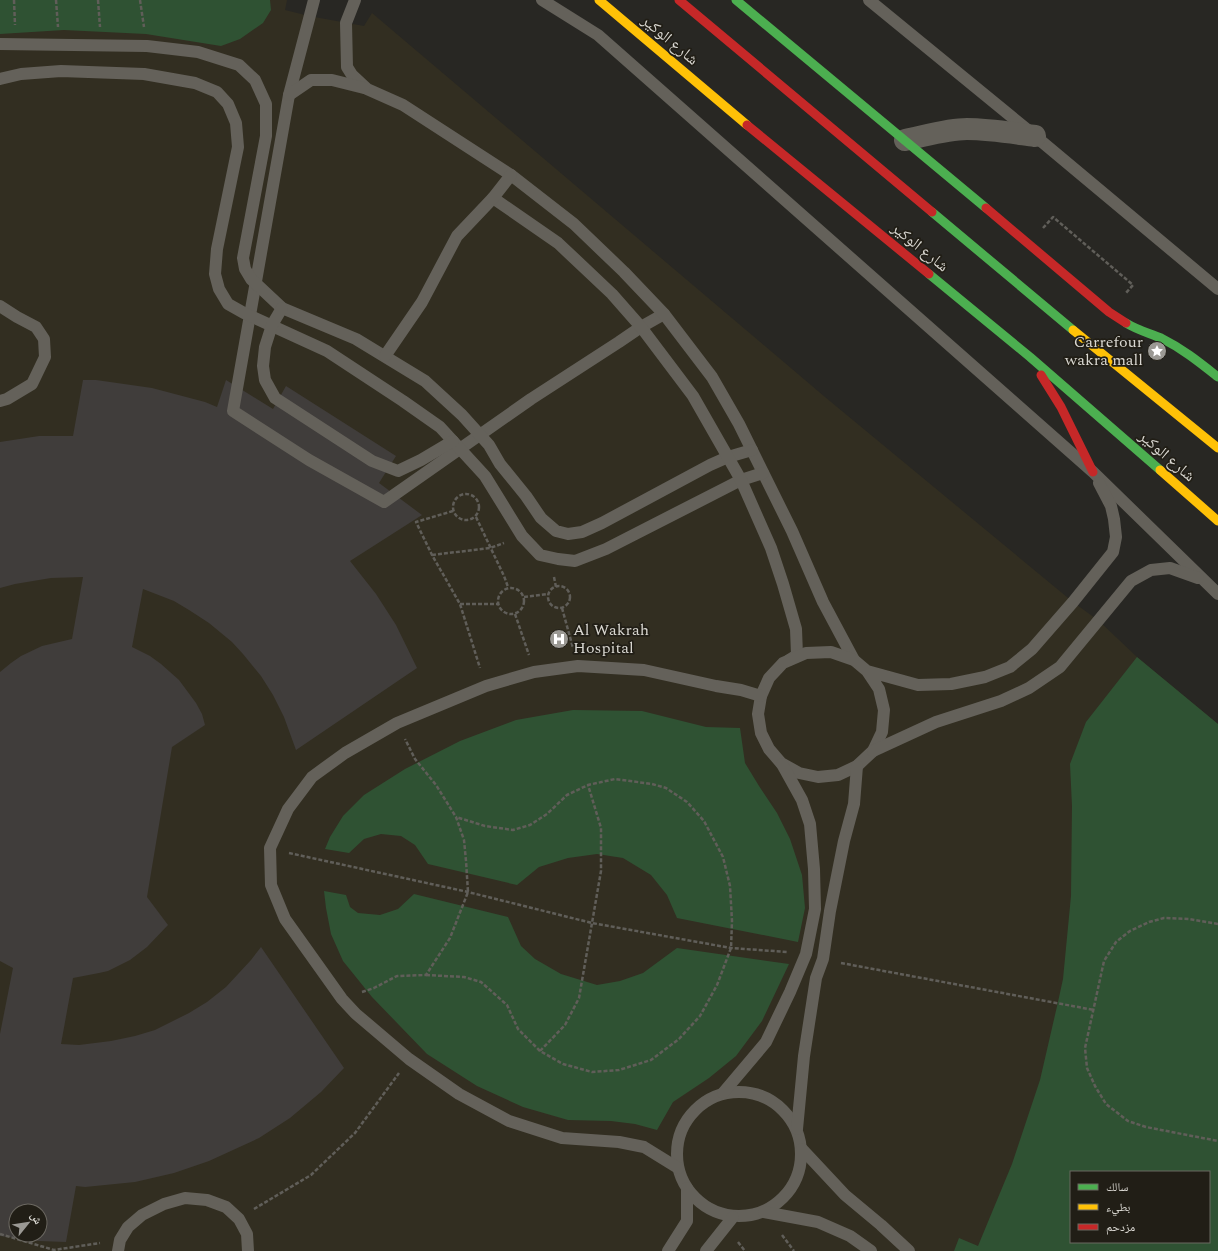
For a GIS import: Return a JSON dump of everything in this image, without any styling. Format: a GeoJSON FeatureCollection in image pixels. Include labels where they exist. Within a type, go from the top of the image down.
{"type":"FeatureCollection","features":[{"type":"Feature","properties":{"kind":"main road","name":"شارع الوكير"},"geometry":{"type":"LineString","coordinates":[[599,0],[763,138],[1030,357],[1218,521]]}},
{"type":"Feature","properties":{"kind":"main road"},"geometry":{"type":"LineString","coordinates":[[679,0],[1070,327],[1218,448]]}},
{"type":"Feature","properties":{"kind":"main road"},"geometry":{"type":"LineString","coordinates":[[736,0],[906,140],[1109,312],[1132,327],[1160,338],[1186,352],[1218,377]]}},
{"type":"Feature","properties":{"kind":"main road"},"geometry":{"type":"LineString","coordinates":[[1030,357],[1061,407],[1093,472]]}},
{"type":"Feature","properties":{"kind":"street"},"geometry":{"type":"LineString","coordinates":[[906,140],[966,129],[991,130],[1035,136]]}},
{"type":"Feature","properties":{"kind":"lane"},"geometry":{"type":"LineString","coordinates":[[314,0],[289,96],[233,411],[309,460],[384,502],[531,399],[641,327],[664,314]]}},
{"type":"Feature","properties":{"kind":"lane"},"geometry":{"type":"LineString","coordinates":[[355,0],[346,23],[347,68],[352,75],[367,89]]}},
{"type":"Feature","properties":{"kind":"lane"},"geometry":{"type":"LineString","coordinates":[[542,0],[598,35],[1093,472],[1218,594]]}},
{"type":"Feature","properties":{"kind":"lane"},"geometry":{"type":"LineString","coordinates":[[869,0],[1218,289]]}},
{"type":"Feature","properties":{"kind":"lane"},"geometry":{"type":"LineString","coordinates":[[0,44],[147,46],[198,52],[239,65],[255,80],[266,104],[266,136],[243,258],[245,269],[251,279],[282,308],[356,339],[425,381],[462,415],[489,445],[500,464],[526,496],[541,518],[556,531],[568,534],[582,532],[602,523],[710,465],[728,457],[752,450]]}},
{"type":"Feature","properties":{"kind":"lane"},"geometry":{"type":"LineString","coordinates":[[0,79],[21,74],[61,71],[138,74],[195,83],[217,92],[228,104],[236,123],[238,147],[217,249],[215,274],[219,289],[228,304],[244,313],[327,351],[434,422],[484,476],[522,536],[540,555],[575,561],[606,549],[741,480],[763,473]]}},
{"type":"Feature","properties":{"kind":"lane"},"geometry":{"type":"LineString","coordinates":[[289,96],[311,80],[332,80],[345,82],[367,89],[402,106],[510,175],[574,224],[624,272],[664,314],[712,377],[752,450],[792,531],[823,602],[854,660]]}},
{"type":"Feature","properties":{"kind":"lane"},"geometry":{"type":"LineString","coordinates":[[385,356],[422,302],[457,236],[493,198],[510,175]]}},
{"type":"Feature","properties":{"kind":"lane"},"geometry":{"type":"LineString","coordinates":[[493,198],[558,243],[612,294],[641,327],[693,396],[741,480],[771,548],[796,629],[797,655],[783,663],[769,678],[760,696],[758,714],[761,733],[769,749],[781,763],[802,800],[810,824],[814,869],[814,909],[806,954],[766,1042],[723,1093]]}},
{"type":"Feature","properties":{"kind":"lane"},"geometry":{"type":"LineString","coordinates":[[0,306],[17,317],[36,326],[44,339],[46,356],[32,384],[7,399],[0,401]]}},
{"type":"Feature","properties":{"kind":"lane"},"geometry":{"type":"LineString","coordinates":[[282,308],[272,325],[265,347],[263,366],[266,380],[274,398],[372,461],[398,471],[421,460],[453,441]]}},
{"type":"Feature","properties":{"kind":"lane"},"geometry":{"type":"LineString","coordinates":[[867,671],[918,685],[951,684],[984,677],[1010,667],[1032,649],[1073,602],[1113,552],[1116,537],[1111,506],[1093,472]]}},
{"type":"Feature","properties":{"kind":"lane"},"geometry":{"type":"LineString","coordinates":[[781,763],[799,773],[818,777],[838,775],[857,766],[873,751],[936,722],[1001,701],[1029,688],[1060,666],[1131,581],[1151,570],[1170,568],[1202,579]]}},
{"type":"Feature","properties":{"kind":"lane"},"geometry":{"type":"LineString","coordinates":[[783,663],[806,653],[831,652],[854,660],[867,671],[879,689],[884,710],[882,732],[873,751]]}},
{"type":"Feature","properties":{"kind":"lane"},"geometry":{"type":"LineString","coordinates":[[678,1168],[644,1147],[619,1142],[562,1138],[509,1121],[459,1094],[409,1059],[356,1014],[342,999],[285,919],[271,885],[270,848],[288,809],[312,777],[345,753],[397,723],[486,686],[534,672],[578,666],[644,670],[741,690],[760,696]]}},
{"type":"Feature","properties":{"kind":"lane"},"geometry":{"type":"LineString","coordinates":[[797,1129],[804,1056],[816,978],[823,959],[830,911],[844,841],[854,804],[857,766]]}},
{"type":"Feature","properties":{"kind":"lane"},"geometry":{"type":"LineString","coordinates":[[814,909],[830,911]]}},
{"type":"Feature","properties":{"kind":"lane"},"geometry":{"type":"LineString","coordinates":[[745,1091],[766,1097],[785,1110],[797,1129],[802,1149],[800,1168],[793,1186],[781,1201],[764,1212],[749,1216],[733,1217],[715,1212],[699,1202],[687,1188],[678,1168],[677,1149],[681,1130],[691,1114],[705,1101],[723,1093],[745,1091]]}},
{"type":"Feature","properties":{"kind":"lane"},"geometry":{"type":"LineString","coordinates":[[802,1149],[844,1195],[881,1224],[909,1251]]}},
{"type":"Feature","properties":{"kind":"lane"},"geometry":{"type":"LineString","coordinates":[[668,1251],[687,1222],[687,1188]]}},
{"type":"Feature","properties":{"kind":"lane"},"geometry":{"type":"LineString","coordinates":[[119,1245],[128,1227],[142,1215],[164,1204],[185,1198],[207,1200],[226,1207],[239,1219],[247,1234],[248,1251]]}},
{"type":"Feature","properties":{"kind":"lane"},"geometry":{"type":"LineString","coordinates":[[764,1212],[818,1222],[850,1236],[871,1251]]}},
{"type":"Feature","properties":{"kind":"lane"},"geometry":{"type":"LineString","coordinates":[[706,1251],[733,1217]]}},
{"type":"Feature","properties":{"kind":"path"},"geometry":{"type":"LineString","coordinates":[[14,0],[16,44]]}},
{"type":"Feature","properties":{"kind":"path"},"geometry":{"type":"LineString","coordinates":[[56,0],[60,44]]}},
{"type":"Feature","properties":{"kind":"path"},"geometry":{"type":"LineString","coordinates":[[98,0],[101,45]]}},
{"type":"Feature","properties":{"kind":"path"},"geometry":{"type":"LineString","coordinates":[[140,0],[147,46]]}},
{"type":"Feature","properties":{"kind":"path"},"geometry":{"type":"LineString","coordinates":[[1053,217],[1133,285],[1109,312]]}},
{"type":"Feature","properties":{"kind":"path"},"geometry":{"type":"LineString","coordinates":[[462,494],[469,494],[475,498],[479,504],[479,510],[476,517],[470,520],[463,520],[457,517],[453,511],[453,504],[456,498],[462,494]]}},
{"type":"Feature","properties":{"kind":"path"},"geometry":{"type":"LineString","coordinates":[[453,511],[416,522],[432,555],[460,604],[486,686]]}},
{"type":"Feature","properties":{"kind":"path"},"geometry":{"type":"LineString","coordinates":[[476,517],[508,587]]}},
{"type":"Feature","properties":{"kind":"path"},"geometry":{"type":"LineString","coordinates":[[432,555],[490,548],[522,536]]}},
{"type":"Feature","properties":{"kind":"path"},"geometry":{"type":"LineString","coordinates":[[508,587],[521,591],[524,597],[524,604],[521,610],[515,614],[508,614],[502,610],[498,597],[502,591],[508,587]]}},
{"type":"Feature","properties":{"kind":"path"},"geometry":{"type":"LineString","coordinates":[[561,587],[569,594],[570,600],[567,605],[562,608],[556,608],[551,605],[548,600],[548,594],[551,589],[561,587]]}},
{"type":"Feature","properties":{"kind":"path"},"geometry":{"type":"LineString","coordinates":[[524,597],[548,594]]}},
{"type":"Feature","properties":{"kind":"path"},"geometry":{"type":"LineString","coordinates":[[460,604],[499,604]]}},
{"type":"Feature","properties":{"kind":"path"},"geometry":{"type":"LineString","coordinates":[[562,608],[578,666]]}},
{"type":"Feature","properties":{"kind":"path"},"geometry":{"type":"LineString","coordinates":[[515,614],[534,672]]}},
{"type":"Feature","properties":{"kind":"path"},"geometry":{"type":"LineString","coordinates":[[397,723],[415,759],[436,785],[456,817],[464,840],[468,892],[450,938],[426,975]]}},
{"type":"Feature","properties":{"kind":"path"},"geometry":{"type":"LineString","coordinates":[[342,999],[374,988],[397,976],[426,975],[464,977],[481,982],[507,1005],[518,1029],[540,1051],[563,1064],[592,1072],[619,1070],[651,1060],[679,1039],[700,1016],[717,985],[731,948],[732,921],[730,886],[723,857],[704,821],[687,802],[666,788],[652,784],[615,779],[588,785],[567,795],[547,814],[530,825],[513,830],[485,826],[456,817]]}},
{"type":"Feature","properties":{"kind":"path"},"geometry":{"type":"LineString","coordinates":[[540,1051],[565,1025],[579,998],[601,871],[601,828],[588,785]]}},
{"type":"Feature","properties":{"kind":"path"},"geometry":{"type":"LineString","coordinates":[[270,848],[468,892],[592,923],[731,948],[806,954]]}},
{"type":"Feature","properties":{"kind":"path"},"geometry":{"type":"LineString","coordinates":[[1218,924],[1189,919],[1164,918],[1149,922],[1130,931],[1116,942],[1104,961],[1085,1048],[1088,1068],[1094,1086],[1106,1104],[1128,1121],[1146,1127],[1218,1141]]}},
{"type":"Feature","properties":{"kind":"path"},"geometry":{"type":"LineString","coordinates":[[823,959],[1094,1010]]}},
{"type":"Feature","properties":{"kind":"path"},"geometry":{"type":"LineString","coordinates":[[239,1219],[311,1175],[355,1133],[409,1059]]}},
{"type":"Feature","properties":{"kind":"path"},"geometry":{"type":"LineString","coordinates":[[0,1234],[54,1251],[119,1245]]}},
{"type":"Feature","properties":{"kind":"shaded area","name":"Al Wakrah Hospital"},"geometry":{"type":"Polygon","coordinates":[[[0,0],[287,0],[285,10],[364,26],[372,13],[825,397],[1073,602],[1099,621],[1137,657],[1218,724],[1218,1251],[0,1251],[0,0]]]}},
{"type":"Feature","properties":{"kind":"green space"},"geometry":{"type":"Polygon","coordinates":[[[0,0],[270,0],[271,10],[263,23],[240,39],[221,46],[146,34],[64,30],[0,34],[0,0]]]}},
{"type":"Feature","properties":{"kind":"green space"},"geometry":{"type":"Polygon","coordinates":[[[1137,657],[1218,724],[1218,1251],[954,1251],[959,1238],[978,1246],[1012,1164],[1040,1080],[1063,979],[1071,896],[1072,806],[1070,764],[1086,722],[1137,657]]]}},
{"type":"Feature","properties":{"kind":"green space"},"geometry":{"type":"Polygon","coordinates":[[[573,710],[642,711],[706,727],[740,728],[745,763],[777,813],[790,839],[802,875],[805,908],[798,942],[677,918],[667,895],[651,875],[623,858],[597,854],[568,858],[539,867],[517,885],[428,864],[415,845],[401,836],[381,834],[364,839],[349,853],[325,849],[330,837],[343,816],[364,795],[405,769],[460,741],[516,720],[573,710]]]}},
{"type":"Feature","properties":{"kind":"green space"},"geometry":{"type":"Polygon","coordinates":[[[324,891],[346,895],[350,907],[358,913],[380,915],[398,909],[414,894],[508,917],[521,946],[535,959],[561,974],[597,985],[620,981],[643,973],[677,948],[789,964],[762,1021],[736,1056],[709,1078],[673,1102],[657,1130],[635,1124],[611,1121],[568,1120],[523,1107],[477,1086],[427,1054],[372,997],[343,961],[331,934],[324,891]]]}},
{"type":"Feature","properties":{"kind":"building"},"geometry":{"type":"Polygon","coordinates":[[[83,380],[96,380],[152,388],[205,402],[217,407],[226,380],[273,409],[286,386],[396,456],[379,483],[422,515],[350,561],[376,594],[396,625],[417,668],[296,750],[284,717],[273,695],[261,676],[232,642],[209,623],[174,601],[143,589],[132,647],[150,656],[179,680],[196,703],[202,714],[205,725],[172,747],[147,897],[168,925],[147,947],[130,960],[108,971],[73,978],[61,1044],[79,1045],[111,1041],[155,1030],[207,1002],[226,987],[261,947],[344,1068],[321,1092],[290,1118],[259,1138],[209,1161],[174,1173],[135,1182],[85,1187],[76,1186],[66,1242],[48,1241],[48,1203],[8,1203],[8,1237],[0,1236],[0,1034],[13,968],[0,961],[0,672],[21,656],[42,646],[72,639],[83,577],[51,578],[0,588],[0,442],[39,436],[73,436],[83,380]]]}},
{"type":"Feature","properties":{"kind":"traffic: fast"},"geometry":{"type":"LineString","coordinates":[[736,0],[986,208]]}},
{"type":"Feature","properties":{"kind":"traffic: fast"},"geometry":{"type":"LineString","coordinates":[[932,212],[1073,330]]}},
{"type":"Feature","properties":{"kind":"traffic: fast"},"geometry":{"type":"LineString","coordinates":[[929,274],[1030,357],[1160,470]]}},
{"type":"Feature","properties":{"kind":"traffic: fast"},"geometry":{"type":"LineString","coordinates":[[1126,323],[1139,330],[1161,338],[1177,347],[1218,377]]}},
{"type":"Feature","properties":{"kind":"traffic: slow"},"geometry":{"type":"LineString","coordinates":[[599,0],[747,125]]}},
{"type":"Feature","properties":{"kind":"traffic: slow"},"geometry":{"type":"LineString","coordinates":[[1073,330],[1218,448]]}},
{"type":"Feature","properties":{"kind":"traffic: slow"},"geometry":{"type":"LineString","coordinates":[[1160,470],[1218,521]]}},
{"type":"Feature","properties":{"kind":"traffic: jam"},"geometry":{"type":"LineString","coordinates":[[679,0],[932,212]]}},
{"type":"Feature","properties":{"kind":"traffic: jam"},"geometry":{"type":"LineString","coordinates":[[747,125],[929,274]]}},
{"type":"Feature","properties":{"kind":"traffic: jam"},"geometry":{"type":"LineString","coordinates":[[986,208],[1109,312],[1126,323]]}},
{"type":"Feature","properties":{"kind":"traffic: jam"},"geometry":{"type":"LineString","coordinates":[[1041,375],[1061,407],[1093,472]]}},
{"type":"Feature","properties":{"kind":"place","name":"Carrefour wakra mall"},"geometry":{"type":"Point","coordinates":[1157,351]}},
{"type":"Feature","properties":{"kind":"place","name":"Al Wakrah Hospital"},"geometry":{"type":"Point","coordinates":[559,639]}}]}
